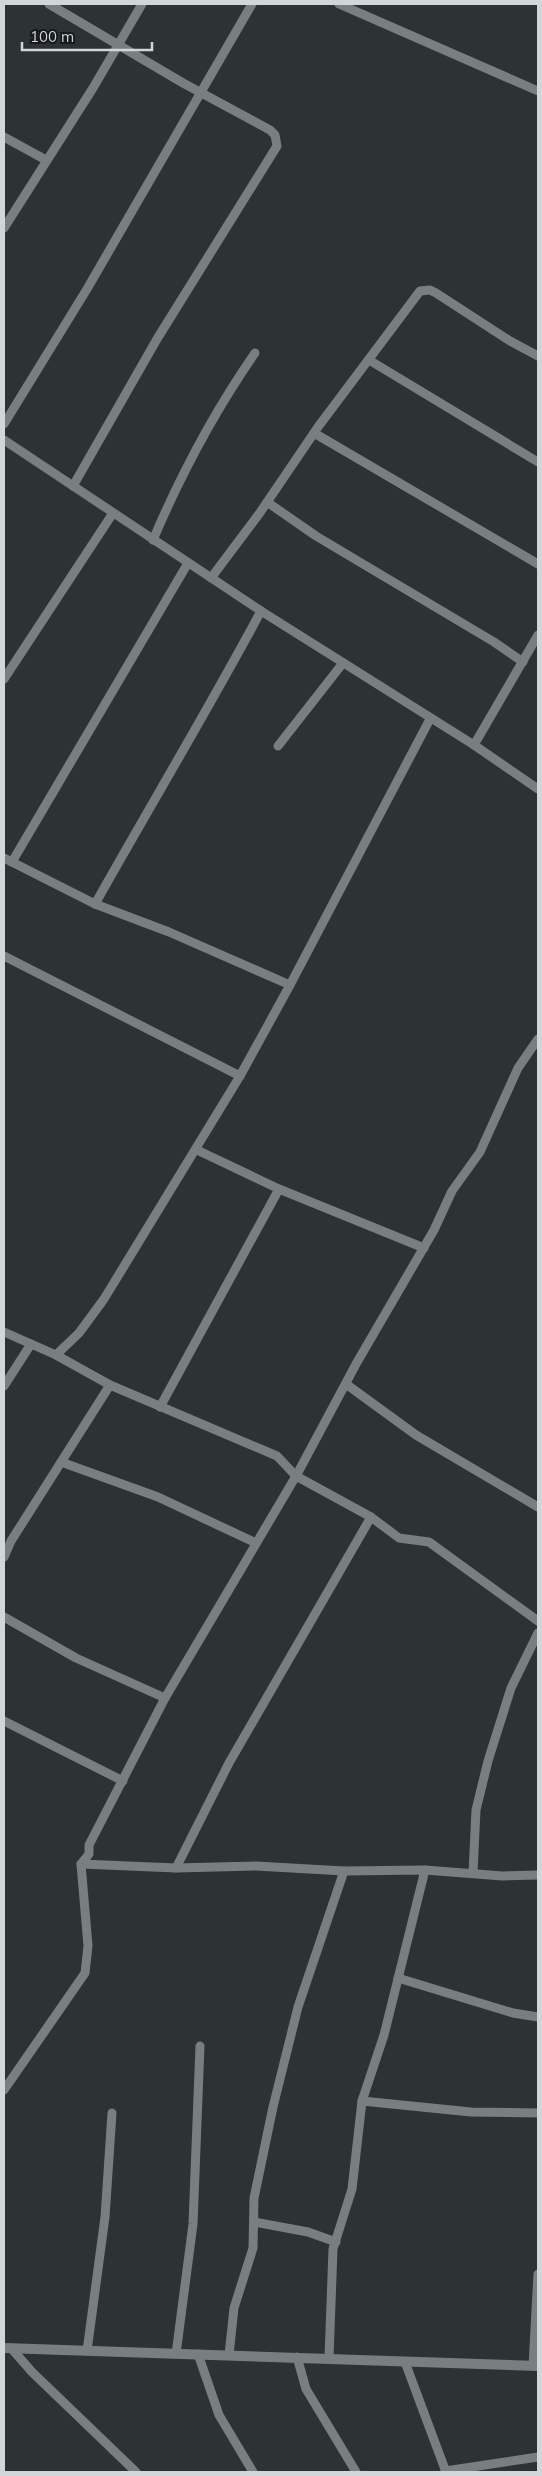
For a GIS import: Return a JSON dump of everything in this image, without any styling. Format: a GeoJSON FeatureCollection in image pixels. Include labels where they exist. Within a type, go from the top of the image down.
{"type":"FeatureCollection","features":[{"type":"Feature","properties":{"kind":"street"},"geometry":{"type":"LineString","coordinates":[[49,4],[270,130],[274,135],[277,146],[157,339],[72,486]]}},
{"type":"Feature","properties":{"kind":"street"},"geometry":{"type":"LineString","coordinates":[[4,228],[93,88],[142,4]]}},
{"type":"Feature","properties":{"kind":"street"},"geometry":{"type":"LineString","coordinates":[[4,424],[87,289],[252,4]]}},
{"type":"Feature","properties":{"kind":"street"},"geometry":{"type":"LineString","coordinates":[[339,4],[538,91]]}},
{"type":"Feature","properties":{"kind":"street"},"geometry":{"type":"LineString","coordinates":[[4,137],[46,160]]}},
{"type":"Feature","properties":{"kind":"street"},"geometry":{"type":"LineString","coordinates":[[211,578],[267,502],[314,433],[420,291],[430,290],[474,316],[510,341],[538,356]]}},
{"type":"Feature","properties":{"kind":"street"},"geometry":{"type":"LineString","coordinates":[[153,540],[192,456],[232,386],[254,353]]}},
{"type":"Feature","properties":{"kind":"street"},"geometry":{"type":"LineString","coordinates":[[369,360],[538,462]]}},
{"type":"Feature","properties":{"kind":"street"},"geometry":{"type":"LineString","coordinates":[[314,433],[538,564]]}},
{"type":"Feature","properties":{"kind":"street"},"geometry":{"type":"LineString","coordinates":[[4,440],[261,612],[474,745],[538,789]]}},
{"type":"Feature","properties":{"kind":"street"},"geometry":{"type":"LineString","coordinates":[[267,502],[324,541],[494,642],[523,662]]}},
{"type":"Feature","properties":{"kind":"street"},"geometry":{"type":"LineString","coordinates":[[4,679],[114,513]]}},
{"type":"Feature","properties":{"kind":"street"},"geometry":{"type":"LineString","coordinates":[[188,563],[8,860],[95,904],[170,932],[290,985]]}},
{"type":"Feature","properties":{"kind":"street"},"geometry":{"type":"LineString","coordinates":[[95,904],[155,797],[211,704],[261,612]]}},
{"type":"Feature","properties":{"kind":"street"},"geometry":{"type":"LineString","coordinates":[[474,745],[538,635]]}},
{"type":"Feature","properties":{"kind":"street"},"geometry":{"type":"LineString","coordinates":[[278,746],[343,663]]}},
{"type":"Feature","properties":{"kind":"street"},"geometry":{"type":"LineString","coordinates":[[56,1355],[79,1333],[104,1299],[197,1150],[290,985],[430,719]]}},
{"type":"Feature","properties":{"kind":"street"},"geometry":{"type":"LineString","coordinates":[[4,956],[240,1076]]}},
{"type":"Feature","properties":{"kind":"street"},"geometry":{"type":"LineString","coordinates":[[4,2090],[85,1973],[88,1946],[81,1864],[89,1854],[89,1845],[165,1698],[296,1476],[424,1248],[452,1191],[480,1152],[518,1068],[538,1039]]}},
{"type":"Feature","properties":{"kind":"street"},"geometry":{"type":"LineString","coordinates":[[197,1150],[278,1189],[424,1248]]}},
{"type":"Feature","properties":{"kind":"street"},"geometry":{"type":"LineString","coordinates":[[160,1407],[278,1189]]}},
{"type":"Feature","properties":{"kind":"street"},"geometry":{"type":"LineString","coordinates":[[4,1332],[56,1355],[110,1386],[277,1456],[296,1476],[371,1517],[399,1538],[429,1542],[538,1621]]}},
{"type":"Feature","properties":{"kind":"street"},"geometry":{"type":"LineString","coordinates":[[4,1386],[31,1344]]}},
{"type":"Feature","properties":{"kind":"street"},"geometry":{"type":"LineString","coordinates":[[346,1384],[416,1436],[538,1507]]}},
{"type":"Feature","properties":{"kind":"street"},"geometry":{"type":"LineString","coordinates":[[4,1557],[61,1462],[110,1386]]}},
{"type":"Feature","properties":{"kind":"street"},"geometry":{"type":"LineString","coordinates":[[61,1462],[158,1497],[256,1543]]}},
{"type":"Feature","properties":{"kind":"street"},"geometry":{"type":"LineString","coordinates":[[176,1868],[229,1763],[371,1517]]}},
{"type":"Feature","properties":{"kind":"street"},"geometry":{"type":"LineString","coordinates":[[4,1617],[76,1658],[165,1698]]}},
{"type":"Feature","properties":{"kind":"street"},"geometry":{"type":"LineString","coordinates":[[473,1873],[476,1810],[488,1761],[511,1688],[538,1633]]}},
{"type":"Feature","properties":{"kind":"street"},"geometry":{"type":"LineString","coordinates":[[4,1721],[123,1781]]}},
{"type":"Feature","properties":{"kind":"street"},"geometry":{"type":"LineString","coordinates":[[81,1864],[176,1868],[256,1866],[344,1871],[425,1870],[538,1876]]}},
{"type":"Feature","properties":{"kind":"street"},"geometry":{"type":"LineString","coordinates":[[329,2358],[333,2249],[352,2189],[362,2101],[384,2035],[425,1870]]}},
{"type":"Feature","properties":{"kind":"street"},"geometry":{"type":"LineString","coordinates":[[229,2355],[234,2308],[253,2248],[254,2198],[273,2107],[298,2007],[344,1871]]}},
{"type":"Feature","properties":{"kind":"street"},"geometry":{"type":"LineString","coordinates":[[398,1978],[513,2013],[538,2017]]}},
{"type":"Feature","properties":{"kind":"street"},"geometry":{"type":"LineString","coordinates":[[176,2354],[193,2224],[200,2046]]}},
{"type":"Feature","properties":{"kind":"street"},"geometry":{"type":"LineString","coordinates":[[362,2101],[471,2112],[538,2113]]}},
{"type":"Feature","properties":{"kind":"street"},"geometry":{"type":"LineString","coordinates":[[87,2351],[105,2217],[112,2113]]}},
{"type":"Feature","properties":{"kind":"street"},"geometry":{"type":"LineString","coordinates":[[254,2222],[308,2232],[336,2242]]}},
{"type":"Feature","properties":{"kind":"street"},"geometry":{"type":"LineString","coordinates":[[8,2348],[536,2366],[538,2274]]}},
{"type":"Feature","properties":{"kind":"street"},"geometry":{"type":"LineString","coordinates":[[8,2348],[136,2472]]}},
{"type":"Feature","properties":{"kind":"street"},"geometry":{"type":"LineString","coordinates":[[198,2354],[219,2415],[253,2472]]}},
{"type":"Feature","properties":{"kind":"street"},"geometry":{"type":"LineString","coordinates":[[297,2357],[306,2389],[356,2472]]}},
{"type":"Feature","properties":{"kind":"street"},"geometry":{"type":"LineString","coordinates":[[405,2362],[446,2471],[538,2457]]}}]}
